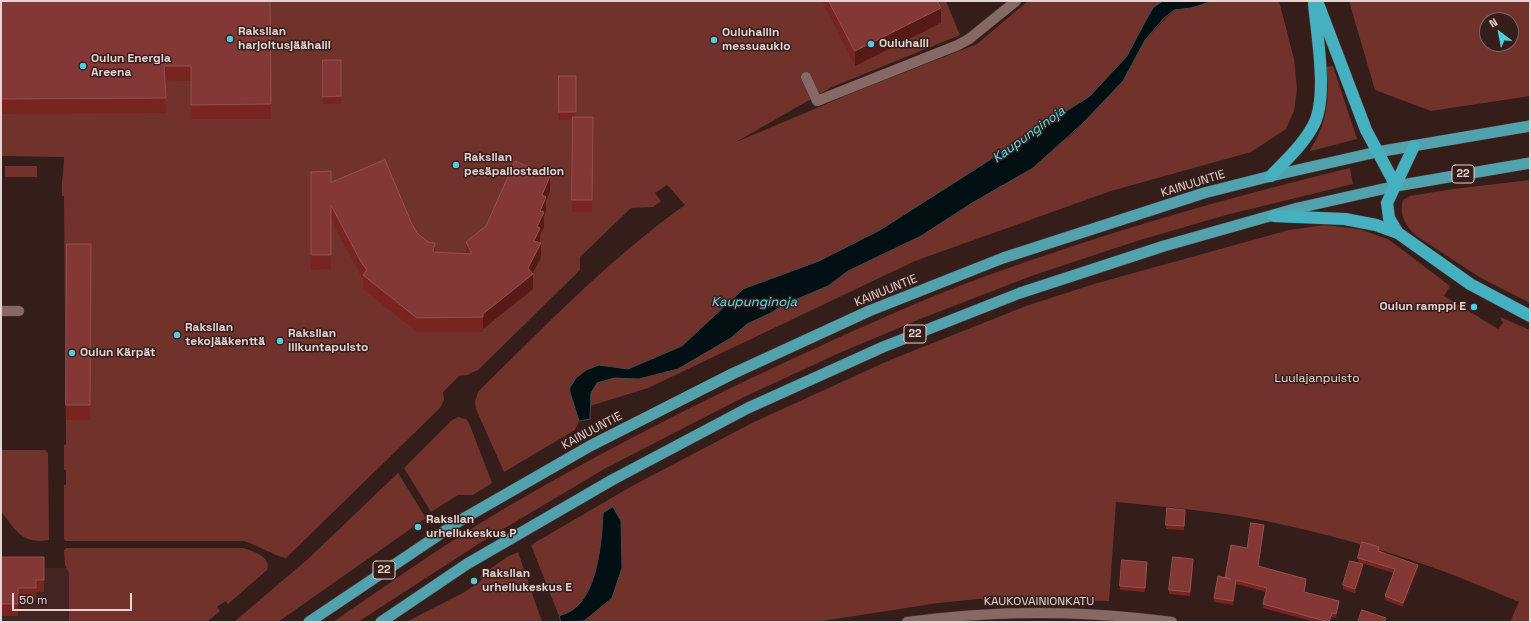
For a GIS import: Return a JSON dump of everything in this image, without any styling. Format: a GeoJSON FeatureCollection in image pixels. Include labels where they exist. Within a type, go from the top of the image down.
{"type":"FeatureCollection","features":[{"type":"Feature","properties":{"kind":"highway"},"geometry":{"type":"LineString","coordinates":[[1270,176],[1307,136],[1315,122],[1320,107],[1320,82],[1314,1]]}},
{"type":"Feature","properties":{"kind":"highway"},"geometry":{"type":"LineString","coordinates":[[1317,1],[1366,130],[1396,186]]}},
{"type":"Feature","properties":{"kind":"highway","name":"KAINUUNTIE"},"geometry":{"type":"LineString","coordinates":[[308,622],[462,520],[590,446],[739,371],[869,311],[1003,258],[1204,193],[1270,176],[1377,152],[1530,126]]}},
{"type":"Feature","properties":{"kind":"highway"},"geometry":{"type":"LineString","coordinates":[[1398,233],[1389,218],[1387,203],[1414,146]]}},
{"type":"Feature","properties":{"kind":"highway","name":"22"},"geometry":{"type":"LineString","coordinates":[[381,622],[466,564],[612,480],[756,405],[883,347],[1020,293],[1164,246],[1298,208],[1396,186],[1530,163]]}},
{"type":"Feature","properties":{"kind":"highway"},"geometry":{"type":"LineString","coordinates":[[1274,216],[1345,219],[1376,224],[1398,233],[1470,284],[1530,316]]}},
{"type":"Feature","properties":{"kind":"street"},"geometry":{"type":"LineString","coordinates":[[806,76],[817,101],[958,45],[1016,1]]}},
{"type":"Feature","properties":{"kind":"street"},"geometry":{"type":"LineString","coordinates":[[1,311],[19,311]]}},
{"type":"Feature","properties":{"kind":"street","name":"KAUKOVAINIONKATU"},"geometry":{"type":"LineString","coordinates":[[907,622],[940,618],[1038,613],[1135,617],[1172,622]]}},
{"type":"Feature","properties":{"kind":"shaded area"},"geometry":{"type":"Polygon","coordinates":[[[1,568],[88,568],[88,622],[1,622],[1,568]]]}},
{"type":"Feature","properties":{"kind":"green space","name":"Raksilan liikuntapuisto"},"geometry":{"type":"Polygon","coordinates":[[[1,1],[946,1],[960,35],[832,87],[736,142],[862,89],[977,44],[1028,1],[1163,1],[1153,8],[1127,56],[1090,96],[880,230],[819,261],[743,289],[682,346],[628,369],[599,365],[569,389],[579,421],[575,430],[504,472],[476,409],[475,402],[478,392],[578,294],[630,248],[685,205],[667,185],[655,193],[661,201],[653,207],[631,208],[580,257],[580,270],[478,370],[467,375],[459,376],[443,392],[444,400],[440,408],[286,558],[244,541],[66,541],[64,539],[64,485],[66,485],[66,470],[64,470],[64,445],[66,444],[64,196],[62,196],[62,191],[64,157],[1,156],[1,1]]]}},
{"type":"Feature","properties":{"kind":"green space"},"geometry":{"type":"Polygon","coordinates":[[[1213,1],[1279,1],[1294,59],[1297,89],[1294,111],[1286,129],[1251,152],[1111,191],[915,261],[648,388],[590,406],[591,393],[597,383],[614,378],[639,379],[678,369],[731,338],[747,324],[771,313],[783,305],[828,286],[848,271],[921,236],[989,192],[1069,137],[1123,81],[1145,40],[1174,10],[1191,8],[1213,1]]]}},
{"type":"Feature","properties":{"kind":"green space"},"geometry":{"type":"Polygon","coordinates":[[[1349,1],[1530,1],[1530,96],[1431,111],[1375,90],[1349,1]]]}},
{"type":"Feature","properties":{"kind":"green space"},"geometry":{"type":"Polygon","coordinates":[[[1333,66],[1357,139],[1311,151],[1310,150],[1316,140],[1324,120],[1326,110],[1328,89],[1326,67],[1333,66]]]}},
{"type":"Feature","properties":{"kind":"green space"},"geometry":{"type":"Polygon","coordinates":[[[5,166],[37,166],[37,177],[5,177],[5,166]]]}},
{"type":"Feature","properties":{"kind":"green space"},"geometry":{"type":"Polygon","coordinates":[[[1350,168],[1353,184],[1226,215],[1140,240],[1034,275],[925,317],[837,354],[744,397],[606,468],[483,541],[358,622],[333,622],[463,534],[577,467],[719,394],[863,327],[959,286],[1028,261],[1165,217],[1350,168]]]}},
{"type":"Feature","properties":{"kind":"green space"},"geometry":{"type":"Polygon","coordinates":[[[1530,180],[1530,303],[1481,278],[1418,237],[1410,230],[1404,221],[1402,211],[1403,200],[1410,196],[1453,189],[1530,180]]]}},
{"type":"Feature","properties":{"kind":"green space","name":"Luulajanpuisto"},"geometry":{"type":"Polygon","coordinates":[[[1325,225],[1359,229],[1388,239],[1450,286],[1444,296],[1498,329],[1503,323],[1500,317],[1530,330],[1530,622],[1510,622],[1519,602],[1447,573],[1374,548],[1266,521],[1191,510],[1116,502],[1109,601],[978,599],[938,603],[816,622],[583,622],[612,598],[621,542],[621,521],[613,507],[603,513],[600,550],[594,577],[589,589],[583,600],[575,608],[559,616],[531,545],[632,486],[754,422],[890,360],[1026,306],[1094,284],[1289,230],[1325,225]]]}},
{"type":"Feature","properties":{"kind":"green space"},"geometry":{"type":"Polygon","coordinates":[[[458,417],[466,419],[469,423],[492,483],[473,495],[458,495],[431,512],[404,468],[452,420],[458,417]]]}},
{"type":"Feature","properties":{"kind":"green space"},"geometry":{"type":"Polygon","coordinates":[[[1,450],[45,450],[48,453],[49,540],[32,540],[20,535],[1,512],[1,450]]]}},
{"type":"Feature","properties":{"kind":"green space"},"geometry":{"type":"Polygon","coordinates":[[[398,473],[426,518],[278,622],[234,622],[309,558],[398,473]]]}},
{"type":"Feature","properties":{"kind":"green space"},"geometry":{"type":"Polygon","coordinates":[[[66,548],[243,548],[261,555],[268,565],[267,570],[228,604],[225,601],[217,607],[220,611],[207,622],[69,622],[69,573],[65,565],[64,550],[66,548]]]}},
{"type":"Feature","properties":{"kind":"green space"},"geometry":{"type":"Polygon","coordinates":[[[518,552],[542,622],[406,622],[463,593],[482,580],[480,576],[507,557],[518,552]]]}},
{"type":"Feature","properties":{"kind":"water","name":"Kaupunginoja"},"geometry":{"type":"Polygon","coordinates":[[[1163,1],[1213,1],[1191,8],[1174,10],[1164,18],[1145,40],[1123,81],[1083,123],[1033,168],[972,203],[921,236],[848,271],[828,286],[783,305],[771,313],[747,324],[731,338],[678,369],[639,379],[614,378],[597,383],[591,393],[590,419],[579,421],[569,389],[576,378],[586,370],[599,365],[628,369],[682,346],[743,289],[819,261],[880,230],[1090,96],[1127,56],[1153,8],[1163,1]]]}},
{"type":"Feature","properties":{"kind":"water"},"geometry":{"type":"Polygon","coordinates":[[[613,507],[621,521],[622,568],[612,598],[584,621],[561,622],[559,616],[575,608],[583,600],[589,589],[594,577],[600,550],[603,513],[613,507]]]}},
{"type":"Feature","properties":{"kind":"building","name":"Oulun Energia Areena"},"geometry":{"type":"Polygon","coordinates":[[[1,1],[270,1],[271,104],[191,105],[191,66],[164,66],[166,98],[1,99],[1,1]]]}},
{"type":"Feature","properties":{"kind":"building","name":"Ouluhalli"},"geometry":{"type":"Polygon","coordinates":[[[829,1],[937,1],[941,8],[855,51],[829,1]]]}},
{"type":"Feature","properties":{"kind":"building"},"geometry":{"type":"Polygon","coordinates":[[[323,60],[341,60],[341,96],[323,97],[323,60]]]}},
{"type":"Feature","properties":{"kind":"building"},"geometry":{"type":"Polygon","coordinates":[[[559,76],[576,76],[576,112],[559,112],[559,76]]]}},
{"type":"Feature","properties":{"kind":"building"},"geometry":{"type":"Polygon","coordinates":[[[573,117],[593,117],[592,200],[572,200],[573,117]]]}},
{"type":"Feature","properties":{"kind":"building"},"geometry":{"type":"Polygon","coordinates":[[[385,160],[417,233],[428,242],[435,243],[433,252],[472,254],[466,242],[486,226],[515,161],[550,176],[542,195],[546,197],[540,211],[544,212],[537,227],[540,228],[534,241],[541,243],[528,268],[533,274],[483,314],[483,317],[417,318],[363,275],[367,270],[361,262],[331,205],[331,255],[311,255],[311,172],[331,171],[331,182],[385,160]]]}},
{"type":"Feature","properties":{"kind":"building"},"geometry":{"type":"Polygon","coordinates":[[[67,244],[91,244],[90,405],[66,405],[67,244]]]}},
{"type":"Feature","properties":{"kind":"building"},"geometry":{"type":"Polygon","coordinates":[[[1167,508],[1185,510],[1184,526],[1166,525],[1167,508]]]}},
{"type":"Feature","properties":{"kind":"building"},"geometry":{"type":"Polygon","coordinates":[[[1251,523],[1264,525],[1258,566],[1306,579],[1304,592],[1339,601],[1336,614],[1332,613],[1329,622],[1263,604],[1267,588],[1236,580],[1233,601],[1214,598],[1218,576],[1225,578],[1231,545],[1247,548],[1251,523]]]}},
{"type":"Feature","properties":{"kind":"building"},"geometry":{"type":"Polygon","coordinates":[[[1362,542],[1379,547],[1378,551],[1418,565],[1403,603],[1385,596],[1395,569],[1358,558],[1362,542]]]}},
{"type":"Feature","properties":{"kind":"building"},"geometry":{"type":"Polygon","coordinates":[[[1,557],[44,557],[44,580],[36,580],[36,588],[18,588],[18,604],[1,604],[1,557]]]}},
{"type":"Feature","properties":{"kind":"building"},"geometry":{"type":"Polygon","coordinates":[[[1173,557],[1193,559],[1190,592],[1169,590],[1173,557]]]}},
{"type":"Feature","properties":{"kind":"building"},"geometry":{"type":"Polygon","coordinates":[[[1122,560],[1147,562],[1145,588],[1120,586],[1122,560]]]}},
{"type":"Feature","properties":{"kind":"building"},"geometry":{"type":"Polygon","coordinates":[[[1350,561],[1363,564],[1355,589],[1343,585],[1350,561]]]}},
{"type":"Feature","properties":{"kind":"building"},"geometry":{"type":"Polygon","coordinates":[[[1362,610],[1386,618],[1384,622],[1358,622],[1362,610]]]}},
{"type":"Feature","properties":{"kind":"place","name":"Raksilan harjoitusjäähalli"},"geometry":{"type":"Point","coordinates":[230,39]}},
{"type":"Feature","properties":{"kind":"place","name":"Ouluhallin messuaukio"},"geometry":{"type":"Point","coordinates":[714,40]}},
{"type":"Feature","properties":{"kind":"place","name":"Ouluhalli"},"geometry":{"type":"Point","coordinates":[871,44]}},
{"type":"Feature","properties":{"kind":"place","name":"Oulun Energia Areena"},"geometry":{"type":"Point","coordinates":[83,66]}},
{"type":"Feature","properties":{"kind":"place","name":"Raksilan pesäpallostadion"},"geometry":{"type":"Point","coordinates":[456,165]}},
{"type":"Feature","properties":{"kind":"place","name":"Oulun ramppi E"},"geometry":{"type":"Point","coordinates":[1474,307]}},
{"type":"Feature","properties":{"kind":"place","name":"Raksilan tekojääkenttä"},"geometry":{"type":"Point","coordinates":[177,335]}},
{"type":"Feature","properties":{"kind":"place","name":"Raksilan liikuntapuisto"},"geometry":{"type":"Point","coordinates":[280,341]}},
{"type":"Feature","properties":{"kind":"place","name":"Oulun Kärpät"},"geometry":{"type":"Point","coordinates":[72,353]}},
{"type":"Feature","properties":{"kind":"place","name":"Raksilan urheilukeskus P"},"geometry":{"type":"Point","coordinates":[418,527]}},
{"type":"Feature","properties":{"kind":"place","name":"Raksilan urheilukeskus E"},"geometry":{"type":"Point","coordinates":[474,581]}}]}
